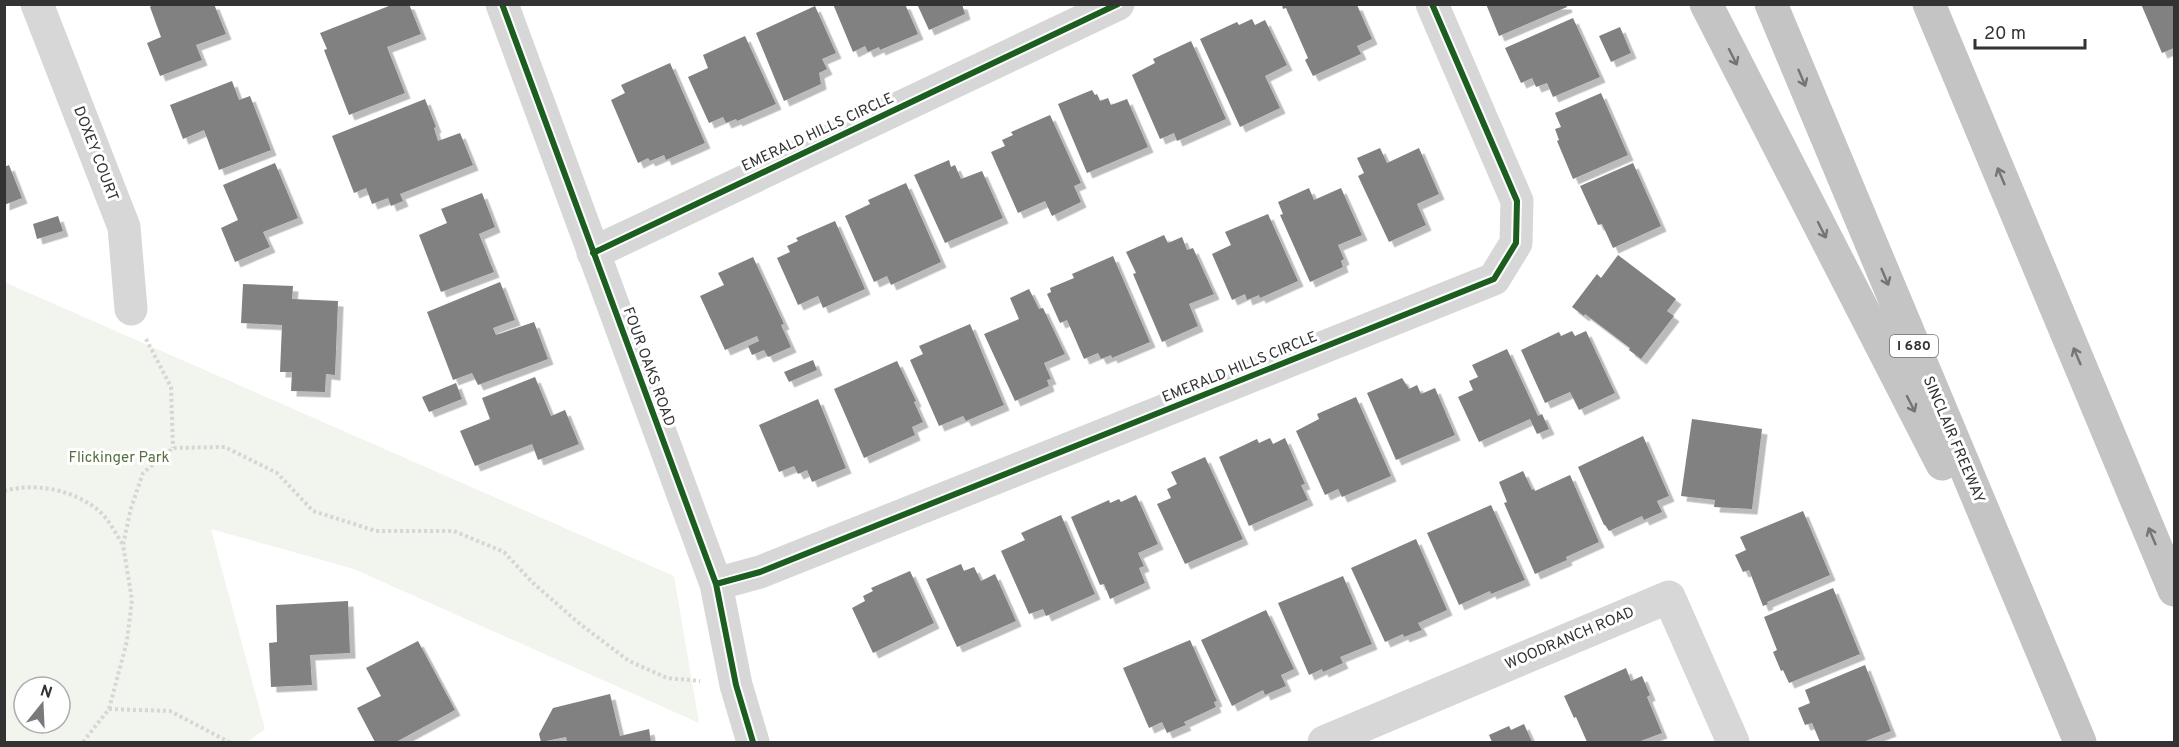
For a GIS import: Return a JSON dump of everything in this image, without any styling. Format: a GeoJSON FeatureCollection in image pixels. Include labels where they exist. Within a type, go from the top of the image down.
{"type":"FeatureCollection","features":[{"type":"Feature","properties":{"kind":"highway"},"geometry":{"type":"LineString","coordinates":[[1706,4],[2056,688]]}},
{"type":"Feature","properties":{"kind":"highway","name":"SINCLAIR FREEWAY"},"geometry":{"type":"LineString","coordinates":[[1771,4],[2080,742]]}},
{"type":"Feature","properties":{"kind":"highway"},"geometry":{"type":"LineString","coordinates":[[1929,4],[2175,590]]}},
{"type":"Feature","properties":{"kind":"street","name":"DOXEY COURT"},"geometry":{"type":"LineString","coordinates":[[37,4],[124,227],[131,309]]}},
{"type":"Feature","properties":{"kind":"street","name":"FOUR OAKS ROAD"},"geometry":{"type":"LineString","coordinates":[[502,4],[716,584],[736,685],[753,742]]}},
{"type":"Feature","properties":{"kind":"street","name":"EMERALD HILLS CIRCLE"},"geometry":{"type":"LineString","coordinates":[[593,253],[1118,4]]}},
{"type":"Feature","properties":{"kind":"street","name":"EMERALD HILLS CIRCLE"},"geometry":{"type":"LineString","coordinates":[[716,584],[760,572],[1494,279],[1516,243],[1517,201],[1432,4]]}},
{"type":"Feature","properties":{"kind":"street","name":"WOODRANCH ROAD"},"geometry":{"type":"LineString","coordinates":[[1324,742],[1669,597],[1733,742]]}},
{"type":"Feature","properties":{"kind":"path"},"geometry":{"type":"LineString","coordinates":[[131,309],[171,387],[173,448]]}},
{"type":"Feature","properties":{"kind":"path"},"geometry":{"type":"LineString","coordinates":[[83,742],[110,709],[127,641],[132,600],[123,545],[131,508],[143,473],[173,448],[225,447],[277,473],[313,511],[376,531],[454,531],[504,552],[541,590],[580,624],[629,661],[667,678],[736,685]]}},
{"type":"Feature","properties":{"kind":"path"},"geometry":{"type":"LineString","coordinates":[[4,491],[16,488],[63,490],[100,511],[123,545]]}},
{"type":"Feature","properties":{"kind":"path"},"geometry":{"type":"LineString","coordinates":[[110,709],[170,711],[229,742]]}},
{"type":"Feature","properties":{"kind":"green space","name":"Flickinger Park"},"geometry":{"type":"Polygon","coordinates":[[[4,282],[674,576],[699,723],[354,569],[211,529],[265,729],[247,742],[5,742],[4,282]]]}},
{"type":"Feature","properties":{"kind":"building"},"geometry":{"type":"Polygon","coordinates":[[[153,4],[214,4],[226,34],[196,45],[202,60],[160,76],[147,43],[161,37],[150,7],[153,4]]]}},
{"type":"Feature","properties":{"kind":"building"},"geometry":{"type":"Polygon","coordinates":[[[394,4],[409,4],[421,34],[387,47],[405,93],[349,115],[324,50],[327,49],[320,33],[394,4]]]}},
{"type":"Feature","properties":{"kind":"building"},"geometry":{"type":"Polygon","coordinates":[[[833,4],[905,4],[918,34],[880,50],[879,47],[868,52],[865,46],[853,52],[833,4]]]}},
{"type":"Feature","properties":{"kind":"building"},"geometry":{"type":"Polygon","coordinates":[[[917,4],[962,4],[965,14],[929,30],[917,4]]]}},
{"type":"Feature","properties":{"kind":"building"},"geometry":{"type":"Polygon","coordinates":[[[1486,4],[1566,4],[1567,7],[1499,36],[1486,4]]]}},
{"type":"Feature","properties":{"kind":"building"},"geometry":{"type":"Polygon","coordinates":[[[2141,4],[2174,4],[2174,48],[2162,53],[2141,4]]]}},
{"type":"Feature","properties":{"kind":"building"},"geometry":{"type":"Polygon","coordinates":[[[1282,5],[1357,5],[1372,39],[1357,46],[1361,54],[1313,76],[1305,60],[1308,58],[1286,8],[1283,9],[1282,5]]]}},
{"type":"Feature","properties":{"kind":"building"},"geometry":{"type":"Polygon","coordinates":[[[815,6],[836,53],[822,59],[827,69],[819,73],[821,84],[784,101],[756,33],[815,6]]]}},
{"type":"Feature","properties":{"kind":"building"},"geometry":{"type":"Polygon","coordinates":[[[1573,18],[1600,77],[1553,97],[1547,83],[1536,87],[1532,78],[1521,83],[1505,48],[1573,18]]]}},
{"type":"Feature","properties":{"kind":"building"},"geometry":{"type":"Polygon","coordinates":[[[1252,19],[1255,25],[1265,20],[1287,65],[1265,76],[1280,108],[1240,127],[1200,39],[1237,22],[1239,25],[1252,19]]]}},
{"type":"Feature","properties":{"kind":"building"},"geometry":{"type":"Polygon","coordinates":[[[1620,27],[1631,53],[1611,62],[1599,36],[1620,27]]]}},
{"type":"Feature","properties":{"kind":"building"},"geometry":{"type":"Polygon","coordinates":[[[745,36],[776,104],[737,121],[736,119],[726,123],[723,117],[709,123],[688,77],[708,68],[703,55],[745,36]]]}},
{"type":"Feature","properties":{"kind":"building"},"geometry":{"type":"Polygon","coordinates":[[[1191,41],[1226,119],[1177,141],[1174,133],[1160,139],[1132,75],[1155,63],[1153,59],[1191,41]]]}},
{"type":"Feature","properties":{"kind":"building"},"geometry":{"type":"Polygon","coordinates":[[[670,63],[705,143],[666,160],[664,155],[650,161],[648,158],[638,163],[611,100],[625,93],[621,85],[670,63]]]}},
{"type":"Feature","properties":{"kind":"building"},"geometry":{"type":"Polygon","coordinates":[[[232,81],[239,100],[250,96],[271,150],[219,170],[204,130],[183,139],[170,105],[232,81]]]}},
{"type":"Feature","properties":{"kind":"building"},"geometry":{"type":"Polygon","coordinates":[[[1092,90],[1100,101],[1108,98],[1111,105],[1127,99],[1148,147],[1087,173],[1058,104],[1092,90]]]}},
{"type":"Feature","properties":{"kind":"building"},"geometry":{"type":"Polygon","coordinates":[[[1601,93],[1628,155],[1573,179],[1557,141],[1559,140],[1555,129],[1561,127],[1555,113],[1601,93]]]}},
{"type":"Feature","properties":{"kind":"building"},"geometry":{"type":"Polygon","coordinates":[[[425,99],[436,127],[434,128],[438,141],[460,133],[473,165],[400,194],[403,201],[391,206],[388,198],[372,204],[366,188],[354,193],[332,136],[425,99]]]}},
{"type":"Feature","properties":{"kind":"building"},"geometry":{"type":"Polygon","coordinates":[[[1050,115],[1081,183],[1074,186],[1081,202],[1052,216],[1045,201],[1018,213],[991,152],[1005,146],[1002,140],[1013,135],[1011,132],[1050,115]]]}},
{"type":"Feature","properties":{"kind":"building"},"geometry":{"type":"Polygon","coordinates":[[[1380,148],[1387,163],[1419,148],[1439,194],[1417,204],[1426,225],[1389,242],[1358,176],[1364,173],[1357,158],[1380,148]]]}},
{"type":"Feature","properties":{"kind":"building"},"geometry":{"type":"Polygon","coordinates":[[[949,160],[951,167],[955,165],[961,179],[982,171],[1003,218],[945,243],[914,175],[949,160]]]}},
{"type":"Feature","properties":{"kind":"building"},"geometry":{"type":"Polygon","coordinates":[[[275,163],[298,218],[263,232],[270,247],[235,262],[221,228],[238,220],[223,185],[275,163]]]}},
{"type":"Feature","properties":{"kind":"building"},"geometry":{"type":"Polygon","coordinates":[[[1633,163],[1661,226],[1613,248],[1602,224],[1598,225],[1580,186],[1633,163]]]}},
{"type":"Feature","properties":{"kind":"building"},"geometry":{"type":"Polygon","coordinates":[[[9,165],[22,198],[4,205],[4,167],[9,165]]]}},
{"type":"Feature","properties":{"kind":"building"},"geometry":{"type":"Polygon","coordinates":[[[906,183],[941,262],[891,285],[887,276],[874,282],[845,216],[870,204],[868,200],[906,183]]]}},
{"type":"Feature","properties":{"kind":"building"},"geometry":{"type":"Polygon","coordinates":[[[1309,188],[1314,200],[1341,188],[1362,235],[1338,245],[1344,259],[1341,261],[1343,267],[1310,282],[1280,215],[1283,214],[1278,202],[1309,188]]]}},
{"type":"Feature","properties":{"kind":"building"},"geometry":{"type":"Polygon","coordinates":[[[482,193],[495,227],[479,234],[494,272],[441,292],[419,235],[447,223],[441,209],[482,193]]]}},
{"type":"Feature","properties":{"kind":"building"},"geometry":{"type":"Polygon","coordinates":[[[1268,214],[1298,281],[1260,298],[1259,295],[1247,300],[1245,294],[1232,300],[1212,254],[1231,245],[1225,232],[1268,214]]]}},
{"type":"Feature","properties":{"kind":"building"},"geometry":{"type":"Polygon","coordinates":[[[58,216],[63,231],[37,239],[33,224],[58,216]]]}},
{"type":"Feature","properties":{"kind":"building"},"geometry":{"type":"Polygon","coordinates":[[[835,221],[865,289],[823,308],[818,296],[798,305],[777,258],[790,252],[787,246],[798,241],[796,238],[835,221]]]}},
{"type":"Feature","properties":{"kind":"building"},"geometry":{"type":"Polygon","coordinates":[[[1164,235],[1168,243],[1182,237],[1187,250],[1193,248],[1214,294],[1189,304],[1198,326],[1162,342],[1126,252],[1164,235]]]}},
{"type":"Feature","properties":{"kind":"building"},"geometry":{"type":"Polygon","coordinates":[[[1618,255],[1676,299],[1667,311],[1674,316],[1641,359],[1585,314],[1584,316],[1572,307],[1597,274],[1601,278],[1618,255]]]}},
{"type":"Feature","properties":{"kind":"building"},"geometry":{"type":"Polygon","coordinates":[[[1113,256],[1150,342],[1112,358],[1111,355],[1101,359],[1098,353],[1084,359],[1067,320],[1060,323],[1047,294],[1051,292],[1050,288],[1074,278],[1072,274],[1113,256]]]}},
{"type":"Feature","properties":{"kind":"building"},"geometry":{"type":"Polygon","coordinates":[[[753,257],[784,324],[781,325],[791,347],[768,357],[764,350],[752,355],[748,346],[759,341],[757,336],[725,350],[700,296],[724,285],[718,273],[753,257]]]}},
{"type":"Feature","properties":{"kind":"building"},"geometry":{"type":"Polygon","coordinates":[[[500,282],[515,320],[493,328],[496,335],[534,322],[548,359],[478,385],[472,373],[453,380],[427,312],[500,282]]]}},
{"type":"Feature","properties":{"kind":"building"},"geometry":{"type":"Polygon","coordinates":[[[243,284],[293,286],[292,299],[338,301],[335,375],[326,374],[325,392],[291,391],[292,372],[280,372],[282,325],[241,323],[243,284]]]}},
{"type":"Feature","properties":{"kind":"building"},"geometry":{"type":"Polygon","coordinates":[[[1029,289],[1039,309],[1043,308],[1065,354],[1044,363],[1051,379],[1047,380],[1049,386],[1015,401],[984,334],[1019,319],[1010,298],[1029,289]]]}},
{"type":"Feature","properties":{"kind":"building"},"geometry":{"type":"Polygon","coordinates":[[[970,324],[1004,405],[966,421],[963,416],[939,426],[910,360],[923,354],[919,346],[970,324]]]}},
{"type":"Feature","properties":{"kind":"building"},"geometry":{"type":"Polygon","coordinates":[[[1572,331],[1575,336],[1586,331],[1615,393],[1579,410],[1570,392],[1545,403],[1521,350],[1559,332],[1561,336],[1572,331]]]}},
{"type":"Feature","properties":{"kind":"building"},"geometry":{"type":"Polygon","coordinates":[[[1507,349],[1538,416],[1542,414],[1549,429],[1537,434],[1530,419],[1479,442],[1458,397],[1473,390],[1469,381],[1478,377],[1472,365],[1507,349]]]}},
{"type":"Feature","properties":{"kind":"building"},"geometry":{"type":"Polygon","coordinates":[[[813,360],[817,370],[789,382],[784,372],[813,360]]]}},
{"type":"Feature","properties":{"kind":"building"},"geometry":{"type":"Polygon","coordinates":[[[897,361],[923,422],[912,427],[915,435],[864,458],[834,389],[897,361]]]}},
{"type":"Feature","properties":{"kind":"building"},"geometry":{"type":"Polygon","coordinates":[[[535,377],[551,416],[565,410],[579,444],[538,460],[532,444],[475,466],[460,431],[490,419],[482,398],[535,377]]]}},
{"type":"Feature","properties":{"kind":"building"},"geometry":{"type":"Polygon","coordinates":[[[1402,378],[1409,389],[1417,385],[1421,394],[1435,388],[1455,435],[1396,460],[1367,393],[1402,378]]]}},
{"type":"Feature","properties":{"kind":"building"},"geometry":{"type":"Polygon","coordinates":[[[456,383],[462,399],[429,412],[422,397],[456,383]]]}},
{"type":"Feature","properties":{"kind":"building"},"geometry":{"type":"Polygon","coordinates":[[[1356,397],[1391,476],[1342,497],[1338,489],[1325,495],[1296,431],[1319,419],[1317,414],[1356,397]]]}},
{"type":"Feature","properties":{"kind":"building"},"geometry":{"type":"Polygon","coordinates":[[[818,399],[846,468],[812,482],[807,470],[798,474],[794,466],[779,472],[759,425],[818,399]]]}},
{"type":"Feature","properties":{"kind":"building"},"geometry":{"type":"Polygon","coordinates":[[[1692,419],[1762,429],[1752,509],[1714,507],[1715,500],[1681,496],[1692,419]]]}},
{"type":"Feature","properties":{"kind":"building"},"geometry":{"type":"Polygon","coordinates":[[[1643,436],[1669,496],[1657,501],[1662,512],[1644,520],[1642,516],[1609,531],[1604,525],[1578,467],[1643,436]]]}},
{"type":"Feature","properties":{"kind":"building"},"geometry":{"type":"Polygon","coordinates":[[[1270,438],[1273,444],[1285,438],[1305,484],[1301,485],[1308,500],[1249,526],[1219,457],[1257,439],[1259,443],[1270,438]]]}},
{"type":"Feature","properties":{"kind":"building"},"geometry":{"type":"Polygon","coordinates":[[[1205,457],[1243,539],[1185,564],[1157,504],[1171,498],[1167,489],[1177,484],[1171,472],[1205,457]]]}},
{"type":"Feature","properties":{"kind":"building"},"geometry":{"type":"Polygon","coordinates":[[[1523,471],[1532,490],[1535,491],[1570,475],[1599,542],[1535,574],[1504,503],[1507,502],[1499,482],[1523,471]]]}},
{"type":"Feature","properties":{"kind":"building"},"geometry":{"type":"Polygon","coordinates":[[[1136,495],[1158,544],[1138,553],[1144,566],[1139,568],[1145,583],[1110,599],[1104,584],[1100,585],[1071,517],[1109,500],[1110,503],[1119,499],[1121,502],[1136,495]]]}},
{"type":"Feature","properties":{"kind":"building"},"geometry":{"type":"Polygon","coordinates":[[[1491,505],[1525,580],[1491,594],[1490,591],[1459,605],[1427,533],[1491,505]]]}},
{"type":"Feature","properties":{"kind":"building"},"geometry":{"type":"Polygon","coordinates":[[[1803,511],[1830,575],[1767,602],[1768,604],[1763,606],[1749,570],[1743,572],[1735,555],[1746,550],[1740,537],[1803,511]]]}},
{"type":"Feature","properties":{"kind":"building"},"geometry":{"type":"Polygon","coordinates":[[[1061,515],[1095,594],[1046,616],[1043,609],[1029,614],[1001,551],[1025,540],[1021,533],[1061,515]]]}},
{"type":"Feature","properties":{"kind":"building"},"geometry":{"type":"Polygon","coordinates":[[[1416,539],[1447,610],[1418,623],[1422,630],[1404,637],[1403,634],[1385,642],[1351,568],[1416,539]]]}},
{"type":"Feature","properties":{"kind":"building"},"geometry":{"type":"Polygon","coordinates":[[[961,564],[964,571],[974,567],[981,581],[995,574],[1016,621],[957,647],[926,579],[961,564]]]}},
{"type":"Feature","properties":{"kind":"building"},"geometry":{"type":"Polygon","coordinates":[[[910,571],[934,623],[873,653],[852,608],[865,601],[863,596],[873,591],[871,588],[910,571]]]}},
{"type":"Feature","properties":{"kind":"building"},"geometry":{"type":"Polygon","coordinates":[[[1343,576],[1372,644],[1340,657],[1343,663],[1323,672],[1322,669],[1309,675],[1278,603],[1343,576]]]}},
{"type":"Feature","properties":{"kind":"building"},"geometry":{"type":"Polygon","coordinates":[[[1833,588],[1860,654],[1789,683],[1773,652],[1777,650],[1764,617],[1833,588]]]}},
{"type":"Feature","properties":{"kind":"building"},"geometry":{"type":"Polygon","coordinates":[[[348,601],[350,653],[310,655],[312,685],[271,687],[269,643],[277,642],[276,605],[348,601]]]}},
{"type":"Feature","properties":{"kind":"building"},"geometry":{"type":"Polygon","coordinates":[[[1266,610],[1294,669],[1281,675],[1286,686],[1265,695],[1263,690],[1232,706],[1201,640],[1266,610]]]}},
{"type":"Feature","properties":{"kind":"building"},"geometry":{"type":"Polygon","coordinates":[[[1190,640],[1217,701],[1214,702],[1216,707],[1184,722],[1186,725],[1167,733],[1162,722],[1149,728],[1123,668],[1190,640]]]}},
{"type":"Feature","properties":{"kind":"building"},"geometry":{"type":"Polygon","coordinates":[[[418,641],[455,710],[396,742],[375,742],[357,708],[381,696],[366,668],[418,641]]]}},
{"type":"Feature","properties":{"kind":"building"},"geometry":{"type":"Polygon","coordinates":[[[1865,665],[1891,731],[1863,742],[1820,742],[1812,723],[1805,725],[1798,708],[1810,703],[1805,690],[1865,665]]]}},
{"type":"Feature","properties":{"kind":"building"},"geometry":{"type":"Polygon","coordinates":[[[1626,668],[1631,681],[1642,676],[1650,695],[1647,697],[1662,733],[1638,742],[1587,742],[1564,696],[1626,668]]]}},
{"type":"Feature","properties":{"kind":"building"},"geometry":{"type":"Polygon","coordinates":[[[610,694],[620,736],[649,729],[651,742],[567,742],[566,737],[541,742],[539,734],[553,708],[610,694]]]}},
{"type":"Feature","properties":{"kind":"building"},"geometry":{"type":"Polygon","coordinates":[[[1524,724],[1532,742],[1492,742],[1489,735],[1509,726],[1511,730],[1524,724]]]}},
{"type":"Feature","properties":{"kind":"cycle path"},"geometry":{"type":"LineString","coordinates":[[502,4],[716,584],[736,685],[753,742]]}},
{"type":"Feature","properties":{"kind":"cycle path"},"geometry":{"type":"LineString","coordinates":[[593,253],[1118,4]]}},
{"type":"Feature","properties":{"kind":"cycle path"},"geometry":{"type":"LineString","coordinates":[[716,584],[760,572],[1494,279],[1516,243],[1517,201],[1432,4]]}}]}
